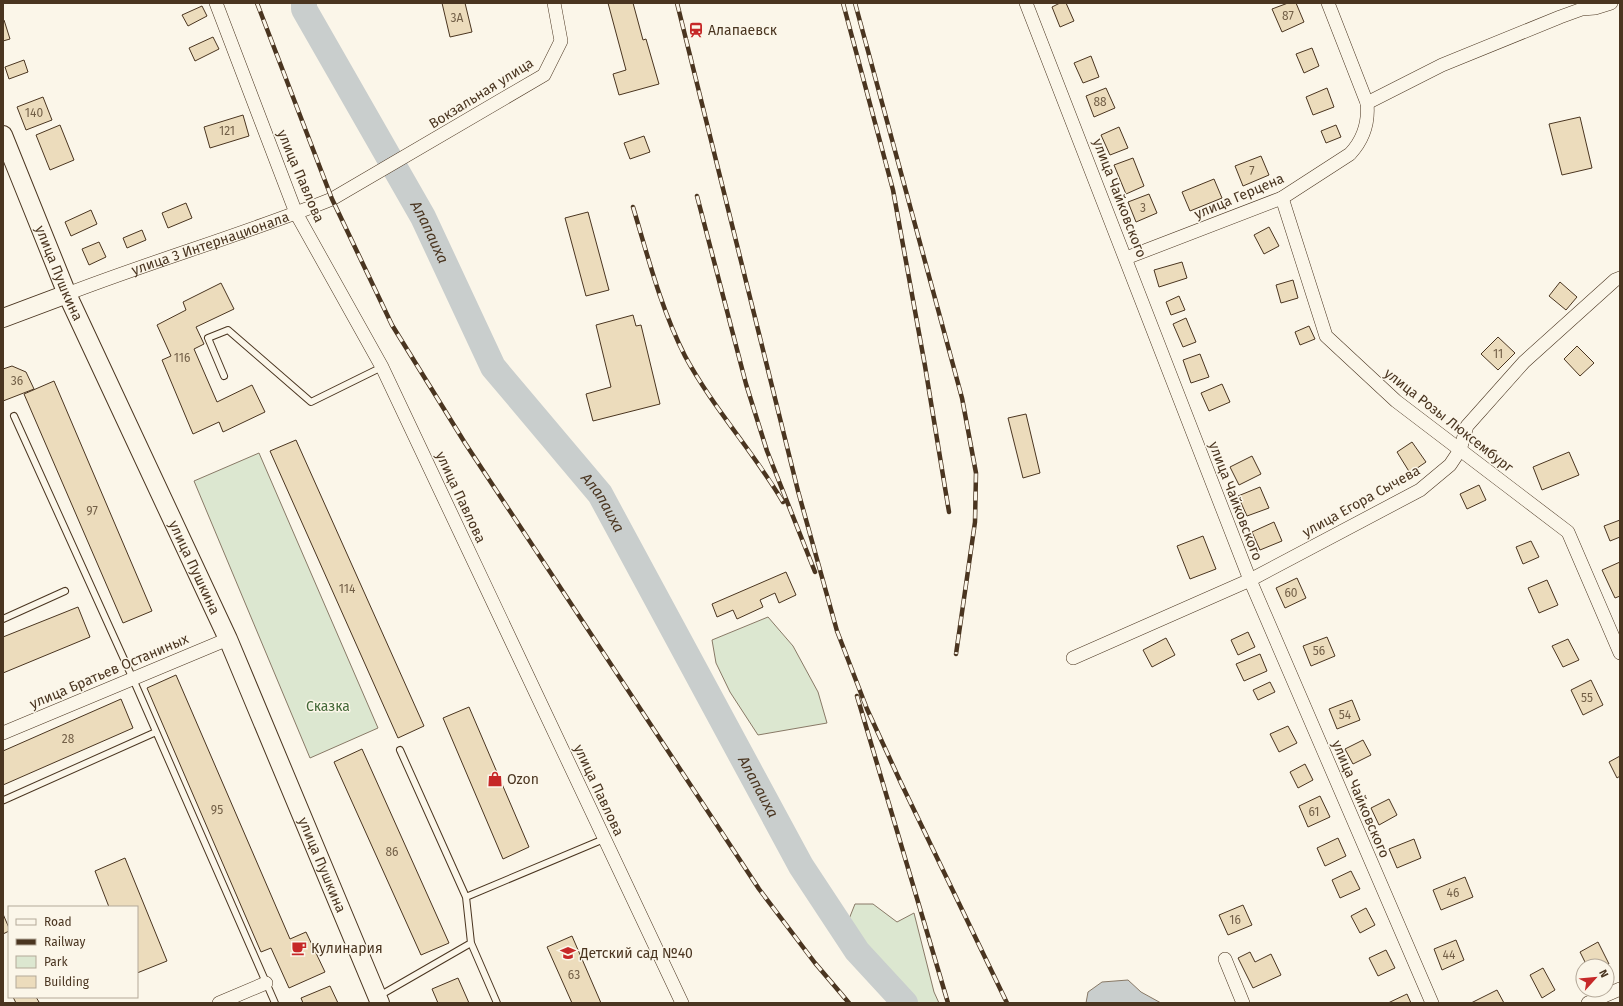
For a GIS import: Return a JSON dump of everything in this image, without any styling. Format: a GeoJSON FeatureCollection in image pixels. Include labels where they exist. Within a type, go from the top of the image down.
{"type":"FeatureCollection","features":[{"type":"Feature","properties":{"kind":"street","name":"улица Павлова"},"geometry":{"type":"LineString","coordinates":[[216,3],[296,213],[382,367],[682,1003]]}},
{"type":"Feature","properties":{"kind":"street","name":"Вокзальная улица"},"geometry":{"type":"LineString","coordinates":[[410,154],[544,75],[561,41],[554,3]]}},
{"type":"Feature","properties":{"kind":"street","name":"улица Чайковского"},"geometry":{"type":"LineString","coordinates":[[1026,3],[1250,580],[1432,1003]]}},
{"type":"Feature","properties":{"kind":"street"},"geometry":{"type":"LineString","coordinates":[[1328,3],[1367,103],[1442,65],[1572,12],[1611,3]]}},
{"type":"Feature","properties":{"kind":"street"},"geometry":{"type":"LineString","coordinates":[[1616,3],[1620,11]]}},
{"type":"Feature","properties":{"kind":"street","name":"улица Герцена"},"geometry":{"type":"LineString","coordinates":[[1126,258],[1282,198],[1350,154],[1362,138],[1366,127],[1368,113],[1367,103]]}},
{"type":"Feature","properties":{"kind":"street","name":"улица Пушкина"},"geometry":{"type":"LineString","coordinates":[[3,135],[67,294],[228,639],[378,1000]]}},
{"type":"Feature","properties":{"kind":"street","name":"улица 3 Интернационала"},"geometry":{"type":"LineString","coordinates":[[3,318],[101,281],[332,199],[410,154]]}},
{"type":"Feature","properties":{"kind":"street","name":"улица Розы Люксембург"},"geometry":{"type":"LineString","coordinates":[[1282,198],[1326,336],[1396,401],[1568,532],[1620,653]]}},
{"type":"Feature","properties":{"kind":"street","name":"улица Егора Сычева"},"geometry":{"type":"LineString","coordinates":[[1073,658],[1250,580],[1420,490],[1450,465],[1460,450],[1467,426],[1524,362],[1615,280],[1620,278]]}},
{"type":"Feature","properties":{"kind":"street","name":"улица Братьев Останиных"},"geometry":{"type":"LineString","coordinates":[[3,733],[228,639]]}},
{"type":"Feature","properties":{"kind":"street"},"geometry":{"type":"LineString","coordinates":[[1225,959],[1242,1003]]}},
{"type":"Feature","properties":{"kind":"street"},"geometry":{"type":"LineString","coordinates":[[219,1003],[266,983]]}},
{"type":"Feature","properties":{"kind":"street"},"geometry":{"type":"LineString","coordinates":[[1588,1003],[1620,989]]}},
{"type":"Feature","properties":{"kind":"lane"},"geometry":{"type":"LineString","coordinates":[[224,376],[208,338],[228,330],[311,402],[382,367]]}},
{"type":"Feature","properties":{"kind":"lane"},"geometry":{"type":"LineString","coordinates":[[14,416],[133,679],[275,1003]]}},
{"type":"Feature","properties":{"kind":"lane"},"geometry":{"type":"LineString","coordinates":[[3,619],[65,591]]}},
{"type":"Feature","properties":{"kind":"lane"},"geometry":{"type":"LineString","coordinates":[[4,800],[156,732]]}},
{"type":"Feature","properties":{"kind":"lane"},"geometry":{"type":"LineString","coordinates":[[400,750],[466,897],[471,944],[497,1003]]}},
{"type":"Feature","properties":{"kind":"lane"},"geometry":{"type":"LineString","coordinates":[[466,897],[604,839]]}},
{"type":"Feature","properties":{"kind":"lane"},"geometry":{"type":"LineString","coordinates":[[378,1000],[471,944]]}},
{"type":"Feature","properties":{"kind":"green space","name":"Сказка"},"geometry":{"type":"Polygon","coordinates":[[[259,453],[378,728],[310,758],[194,481],[259,453]]]}},
{"type":"Feature","properties":{"kind":"green space"},"geometry":{"type":"Polygon","coordinates":[[[768,617],[793,646],[818,692],[827,723],[758,735],[730,692],[716,663],[712,640],[768,617]]]}},
{"type":"Feature","properties":{"kind":"green space"},"geometry":{"type":"Polygon","coordinates":[[[855,904],[873,904],[897,922],[914,913],[934,992],[939,1003],[917,1003],[886,974],[849,919],[855,904]]]}},
{"type":"Feature","properties":{"kind":"shaded area"},"geometry":{"type":"Polygon","coordinates":[[[1128,980],[1141,992],[1161,1003],[1086,1003],[1088,992],[1102,982],[1128,980]]]}},
{"type":"Feature","properties":{"kind":"building"},"geometry":{"type":"Polygon","coordinates":[[[442,3],[465,3],[472,32],[450,37],[442,3]]]}},
{"type":"Feature","properties":{"kind":"building"},"geometry":{"type":"Polygon","coordinates":[[[608,3],[633,3],[643,40],[646,39],[659,84],[619,95],[613,74],[626,70],[608,3]]]}},
{"type":"Feature","properties":{"kind":"building"},"geometry":{"type":"Polygon","coordinates":[[[1060,3],[1066,3],[1074,21],[1060,27],[1052,7],[1060,3]]]}},
{"type":"Feature","properties":{"kind":"building"},"geometry":{"type":"Polygon","coordinates":[[[1288,3],[1296,3],[1304,22],[1282,32],[1272,9],[1288,3]]]}},
{"type":"Feature","properties":{"kind":"building"},"geometry":{"type":"Polygon","coordinates":[[[202,6],[207,16],[188,26],[182,15],[202,6]]]}},
{"type":"Feature","properties":{"kind":"building"},"geometry":{"type":"Polygon","coordinates":[[[3,20],[10,39],[3,41],[3,20]]]}},
{"type":"Feature","properties":{"kind":"building"},"geometry":{"type":"Polygon","coordinates":[[[213,37],[219,49],[195,61],[189,48],[213,37]]]}},
{"type":"Feature","properties":{"kind":"building"},"geometry":{"type":"Polygon","coordinates":[[[1312,48],[1319,66],[1304,73],[1296,54],[1312,48]]]}},
{"type":"Feature","properties":{"kind":"building"},"geometry":{"type":"Polygon","coordinates":[[[1091,56],[1099,77],[1083,83],[1074,63],[1091,56]]]}},
{"type":"Feature","properties":{"kind":"building"},"geometry":{"type":"Polygon","coordinates":[[[24,60],[28,72],[9,79],[5,67],[24,60]]]}},
{"type":"Feature","properties":{"kind":"building"},"geometry":{"type":"Polygon","coordinates":[[[1106,88],[1115,108],[1094,117],[1086,96],[1106,88]]]}},
{"type":"Feature","properties":{"kind":"building"},"geometry":{"type":"Polygon","coordinates":[[[1327,88],[1334,107],[1313,115],[1306,97],[1327,88]]]}},
{"type":"Feature","properties":{"kind":"building"},"geometry":{"type":"Polygon","coordinates":[[[43,97],[52,120],[26,130],[17,107],[43,97]]]}},
{"type":"Feature","properties":{"kind":"building"},"geometry":{"type":"Polygon","coordinates":[[[243,115],[249,136],[210,148],[204,127],[243,115]]]}},
{"type":"Feature","properties":{"kind":"building"},"geometry":{"type":"Polygon","coordinates":[[[1580,117],[1592,168],[1562,175],[1549,124],[1580,117]]]}},
{"type":"Feature","properties":{"kind":"building"},"geometry":{"type":"Polygon","coordinates":[[[60,125],[74,160],[50,170],[36,135],[60,125]]]}},
{"type":"Feature","properties":{"kind":"building"},"geometry":{"type":"Polygon","coordinates":[[[1336,125],[1341,137],[1326,143],[1321,131],[1336,125]]]}},
{"type":"Feature","properties":{"kind":"building"},"geometry":{"type":"Polygon","coordinates":[[[1119,127],[1128,148],[1110,155],[1101,135],[1119,127]]]}},
{"type":"Feature","properties":{"kind":"building"},"geometry":{"type":"Polygon","coordinates":[[[644,136],[650,152],[630,159],[624,143],[644,136]]]}},
{"type":"Feature","properties":{"kind":"building"},"geometry":{"type":"Polygon","coordinates":[[[1261,156],[1269,175],[1243,186],[1235,166],[1261,156]]]}},
{"type":"Feature","properties":{"kind":"building"},"geometry":{"type":"Polygon","coordinates":[[[1133,158],[1144,186],[1126,194],[1114,165],[1133,158]]]}},
{"type":"Feature","properties":{"kind":"building"},"geometry":{"type":"Polygon","coordinates":[[[1214,179],[1222,198],[1190,211],[1182,192],[1214,179]]]}},
{"type":"Feature","properties":{"kind":"building"},"geometry":{"type":"Polygon","coordinates":[[[1149,194],[1157,213],[1136,222],[1128,202],[1149,194]]]}},
{"type":"Feature","properties":{"kind":"building"},"geometry":{"type":"Polygon","coordinates":[[[186,203],[192,218],[168,228],[162,213],[186,203]]]}},
{"type":"Feature","properties":{"kind":"building"},"geometry":{"type":"Polygon","coordinates":[[[91,210],[97,224],[71,236],[65,222],[91,210]]]}},
{"type":"Feature","properties":{"kind":"building"},"geometry":{"type":"Polygon","coordinates":[[[588,212],[609,290],[586,296],[565,218],[588,212]]]}},
{"type":"Feature","properties":{"kind":"building"},"geometry":{"type":"Polygon","coordinates":[[[1269,227],[1279,246],[1264,254],[1254,235],[1269,227]]]}},
{"type":"Feature","properties":{"kind":"building"},"geometry":{"type":"Polygon","coordinates":[[[142,230],[146,240],[127,248],[123,238],[142,230]]]}},
{"type":"Feature","properties":{"kind":"building"},"geometry":{"type":"Polygon","coordinates":[[[99,242],[106,257],[89,265],[82,249],[99,242]]]}},
{"type":"Feature","properties":{"kind":"building"},"geometry":{"type":"Polygon","coordinates":[[[1182,262],[1187,278],[1159,287],[1154,270],[1182,262]]]}},
{"type":"Feature","properties":{"kind":"building"},"geometry":{"type":"Polygon","coordinates":[[[1293,280],[1298,298],[1281,303],[1276,285],[1293,280]]]}},
{"type":"Feature","properties":{"kind":"building"},"geometry":{"type":"Polygon","coordinates":[[[1560,282],[1577,297],[1566,310],[1549,296],[1560,282]]]}},
{"type":"Feature","properties":{"kind":"building"},"geometry":{"type":"Polygon","coordinates":[[[221,283],[234,309],[196,327],[204,344],[194,349],[217,402],[252,385],[265,412],[223,432],[219,422],[193,434],[162,360],[171,356],[157,325],[186,310],[183,302],[221,283]]]}},
{"type":"Feature","properties":{"kind":"building"},"geometry":{"type":"Polygon","coordinates":[[[1179,296],[1185,310],[1171,315],[1166,302],[1179,296]]]}},
{"type":"Feature","properties":{"kind":"building"},"geometry":{"type":"Polygon","coordinates":[[[633,315],[636,326],[641,325],[660,404],[593,421],[586,394],[611,387],[596,325],[633,315]]]}},
{"type":"Feature","properties":{"kind":"building"},"geometry":{"type":"Polygon","coordinates":[[[1186,318],[1196,342],[1183,347],[1173,324],[1186,318]]]}},
{"type":"Feature","properties":{"kind":"building"},"geometry":{"type":"Polygon","coordinates":[[[1309,326],[1315,339],[1300,345],[1295,332],[1309,326]]]}},
{"type":"Feature","properties":{"kind":"building"},"geometry":{"type":"Polygon","coordinates":[[[1498,337],[1515,353],[1498,370],[1481,354],[1498,337]]]}},
{"type":"Feature","properties":{"kind":"building"},"geometry":{"type":"Polygon","coordinates":[[[1577,346],[1594,363],[1580,376],[1564,359],[1577,346]]]}},
{"type":"Feature","properties":{"kind":"building"},"geometry":{"type":"Polygon","coordinates":[[[1200,354],[1209,377],[1191,383],[1183,360],[1200,354]]]}},
{"type":"Feature","properties":{"kind":"building"},"geometry":{"type":"Polygon","coordinates":[[[12,366],[26,372],[34,389],[3,401],[3,369],[12,366]]]}},
{"type":"Feature","properties":{"kind":"building"},"geometry":{"type":"Polygon","coordinates":[[[54,381],[152,611],[123,623],[24,394],[54,381]]]}},
{"type":"Feature","properties":{"kind":"building"},"geometry":{"type":"Polygon","coordinates":[[[1222,384],[1230,402],[1209,411],[1201,393],[1222,384]]]}},
{"type":"Feature","properties":{"kind":"building"},"geometry":{"type":"Polygon","coordinates":[[[1026,414],[1040,473],[1023,478],[1008,418],[1026,414]]]}},
{"type":"Feature","properties":{"kind":"building"},"geometry":{"type":"Polygon","coordinates":[[[296,440],[424,726],[398,738],[270,451],[296,440]]]}},
{"type":"Feature","properties":{"kind":"building"},"geometry":{"type":"Polygon","coordinates":[[[1412,442],[1426,462],[1410,473],[1397,452],[1412,442]]]}},
{"type":"Feature","properties":{"kind":"building"},"geometry":{"type":"Polygon","coordinates":[[[1569,452],[1579,475],[1542,490],[1533,467],[1569,452]]]}},
{"type":"Feature","properties":{"kind":"building"},"geometry":{"type":"Polygon","coordinates":[[[1252,456],[1261,474],[1239,485],[1230,467],[1252,456]]]}},
{"type":"Feature","properties":{"kind":"building"},"geometry":{"type":"Polygon","coordinates":[[[1479,485],[1486,500],[1467,509],[1460,494],[1479,485]]]}},
{"type":"Feature","properties":{"kind":"building"},"geometry":{"type":"Polygon","coordinates":[[[1260,487],[1269,508],[1247,516],[1238,496],[1260,487]]]}},
{"type":"Feature","properties":{"kind":"building"},"geometry":{"type":"Polygon","coordinates":[[[1620,520],[1620,537],[1610,541],[1604,526],[1620,520]]]}},
{"type":"Feature","properties":{"kind":"building"},"geometry":{"type":"Polygon","coordinates":[[[1274,522],[1282,541],[1260,550],[1252,532],[1274,522]]]}},
{"type":"Feature","properties":{"kind":"building"},"geometry":{"type":"Polygon","coordinates":[[[1203,536],[1216,569],[1190,579],[1177,546],[1203,536]]]}},
{"type":"Feature","properties":{"kind":"building"},"geometry":{"type":"Polygon","coordinates":[[[1531,541],[1539,557],[1523,564],[1516,547],[1531,541]]]}},
{"type":"Feature","properties":{"kind":"building"},"geometry":{"type":"Polygon","coordinates":[[[1620,562],[1620,596],[1615,598],[1602,570],[1620,562]]]}},
{"type":"Feature","properties":{"kind":"building"},"geometry":{"type":"Polygon","coordinates":[[[786,572],[796,595],[779,603],[775,593],[760,600],[763,607],[737,619],[733,610],[717,617],[712,604],[786,572]]]}},
{"type":"Feature","properties":{"kind":"building"},"geometry":{"type":"Polygon","coordinates":[[[1297,578],[1306,598],[1285,608],[1276,588],[1297,578]]]}},
{"type":"Feature","properties":{"kind":"building"},"geometry":{"type":"Polygon","coordinates":[[[1547,580],[1558,605],[1539,613],[1528,588],[1547,580]]]}},
{"type":"Feature","properties":{"kind":"building"},"geometry":{"type":"Polygon","coordinates":[[[78,607],[90,637],[3,673],[3,637],[78,607]]]}},
{"type":"Feature","properties":{"kind":"building"},"geometry":{"type":"Polygon","coordinates":[[[1248,632],[1255,647],[1238,655],[1231,640],[1248,632]]]}},
{"type":"Feature","properties":{"kind":"building"},"geometry":{"type":"Polygon","coordinates":[[[1327,637],[1335,656],[1311,666],[1303,646],[1327,637]]]}},
{"type":"Feature","properties":{"kind":"building"},"geometry":{"type":"Polygon","coordinates":[[[1166,638],[1175,655],[1152,667],[1143,650],[1166,638]]]}},
{"type":"Feature","properties":{"kind":"building"},"geometry":{"type":"Polygon","coordinates":[[[1568,639],[1579,660],[1563,667],[1552,646],[1568,639]]]}},
{"type":"Feature","properties":{"kind":"building"},"geometry":{"type":"Polygon","coordinates":[[[1260,654],[1267,671],[1244,681],[1236,664],[1260,654]]]}},
{"type":"Feature","properties":{"kind":"building"},"geometry":{"type":"Polygon","coordinates":[[[176,675],[290,939],[306,932],[325,972],[289,988],[271,948],[261,952],[147,688],[176,675]]]}},
{"type":"Feature","properties":{"kind":"building"},"geometry":{"type":"Polygon","coordinates":[[[1591,680],[1603,705],[1583,715],[1571,690],[1591,680]]]}},
{"type":"Feature","properties":{"kind":"building"},"geometry":{"type":"Polygon","coordinates":[[[1270,682],[1275,692],[1258,700],[1253,690],[1270,682]]]}},
{"type":"Feature","properties":{"kind":"building"},"geometry":{"type":"Polygon","coordinates":[[[121,699],[133,728],[3,785],[3,751],[121,699]]]}},
{"type":"Feature","properties":{"kind":"building"},"geometry":{"type":"Polygon","coordinates":[[[1352,700],[1360,720],[1337,729],[1329,709],[1352,700]]]}},
{"type":"Feature","properties":{"kind":"building"},"geometry":{"type":"Polygon","coordinates":[[[469,707],[529,847],[503,859],[443,718],[469,707]]]}},
{"type":"Feature","properties":{"kind":"building"},"geometry":{"type":"Polygon","coordinates":[[[1288,726],[1297,743],[1279,752],[1270,734],[1288,726]]]}},
{"type":"Feature","properties":{"kind":"building"},"geometry":{"type":"Polygon","coordinates":[[[1363,740],[1371,755],[1353,764],[1345,749],[1363,740]]]}},
{"type":"Feature","properties":{"kind":"building"},"geometry":{"type":"Polygon","coordinates":[[[362,749],[449,943],[421,955],[334,762],[362,749]]]}},
{"type":"Feature","properties":{"kind":"building"},"geometry":{"type":"Polygon","coordinates":[[[1620,756],[1620,776],[1617,778],[1609,762],[1620,756]]]}},
{"type":"Feature","properties":{"kind":"building"},"geometry":{"type":"Polygon","coordinates":[[[1305,764],[1313,780],[1298,788],[1290,772],[1305,764]]]}},
{"type":"Feature","properties":{"kind":"building"},"geometry":{"type":"Polygon","coordinates":[[[1320,796],[1330,817],[1308,827],[1299,806],[1320,796]]]}},
{"type":"Feature","properties":{"kind":"building"},"geometry":{"type":"Polygon","coordinates":[[[1389,799],[1397,815],[1379,825],[1371,808],[1389,799]]]}},
{"type":"Feature","properties":{"kind":"building"},"geometry":{"type":"Polygon","coordinates":[[[1338,838],[1346,856],[1325,866],[1317,848],[1338,838]]]}},
{"type":"Feature","properties":{"kind":"building"},"geometry":{"type":"Polygon","coordinates":[[[1414,839],[1421,858],[1397,868],[1389,849],[1414,839]]]}},
{"type":"Feature","properties":{"kind":"building"},"geometry":{"type":"Polygon","coordinates":[[[125,858],[167,961],[138,973],[138,906],[109,906],[95,871],[125,858]]]}},
{"type":"Feature","properties":{"kind":"building"},"geometry":{"type":"Polygon","coordinates":[[[1351,871],[1360,889],[1340,898],[1332,880],[1351,871]]]}},
{"type":"Feature","properties":{"kind":"building"},"geometry":{"type":"Polygon","coordinates":[[[1465,877],[1473,897],[1441,910],[1433,890],[1465,877]]]}},
{"type":"Feature","properties":{"kind":"building"},"geometry":{"type":"Polygon","coordinates":[[[1243,905],[1252,925],[1228,935],[1219,915],[1243,905]]]}},
{"type":"Feature","properties":{"kind":"building"},"geometry":{"type":"Polygon","coordinates":[[[1366,908],[1375,925],[1360,933],[1351,916],[1366,908]]]}},
{"type":"Feature","properties":{"kind":"building"},"geometry":{"type":"Polygon","coordinates":[[[3,914],[8,926],[8,932],[3,934],[3,914]]]}},
{"type":"Feature","properties":{"kind":"building"},"geometry":{"type":"Polygon","coordinates":[[[572,936],[601,1003],[572,1003],[547,947],[572,936]]]}},
{"type":"Feature","properties":{"kind":"building"},"geometry":{"type":"Polygon","coordinates":[[[1456,940],[1464,960],[1442,970],[1434,949],[1456,940]]]}},
{"type":"Feature","properties":{"kind":"building"},"geometry":{"type":"Polygon","coordinates":[[[1598,942],[1606,958],[1583,958],[1580,952],[1598,942]]]}},
{"type":"Feature","properties":{"kind":"building"},"geometry":{"type":"Polygon","coordinates":[[[1386,950],[1395,968],[1378,976],[1369,958],[1386,950]]]}},
{"type":"Feature","properties":{"kind":"building"},"geometry":{"type":"Polygon","coordinates":[[[1250,952],[1255,962],[1271,954],[1281,975],[1253,988],[1238,958],[1250,952]]]}},
{"type":"Feature","properties":{"kind":"building"},"geometry":{"type":"Polygon","coordinates":[[[1543,968],[1555,990],[1542,998],[1530,975],[1543,968]]]}},
{"type":"Feature","properties":{"kind":"building"},"geometry":{"type":"Polygon","coordinates":[[[458,978],[469,1003],[438,1003],[432,989],[458,978]]]}},
{"type":"Feature","properties":{"kind":"building"},"geometry":{"type":"Polygon","coordinates":[[[330,986],[338,1003],[303,1003],[301,998],[330,986]]]}},
{"type":"Feature","properties":{"kind":"building"},"geometry":{"type":"Polygon","coordinates":[[[1497,990],[1504,1003],[1471,1003],[1497,990]]]}},
{"type":"Feature","properties":{"kind":"building"},"geometry":{"type":"Polygon","coordinates":[[[1407,994],[1411,1003],[1388,1003],[1407,994]]]}},
{"type":"Feature","properties":{"kind":"building"},"geometry":{"type":"Polygon","coordinates":[[[14,998],[37,998],[39,1002],[36,1003],[16,1003],[14,998]]]}},
{"type":"Feature","properties":{"kind":"waterway","name":"Алапаиха"},"geometry":{"type":"LineString","coordinates":[[304,3],[304,9],[423,217],[493,367],[600,494],[801,866],[857,951],[905,1003]]}},
{"type":"Feature","properties":{"kind":"railway"},"geometry":{"type":"LineString","coordinates":[[257,3],[332,199],[392,325],[465,443],[759,889],[815,963],[849,1003]]}},
{"type":"Feature","properties":{"kind":"railway"},"geometry":{"type":"LineString","coordinates":[[677,3],[798,491],[837,631],[867,709],[1007,1003]]}},
{"type":"Feature","properties":{"kind":"railway"},"geometry":{"type":"LineString","coordinates":[[843,3],[893,190],[925,366],[949,512]]}},
{"type":"Feature","properties":{"kind":"railway"},"geometry":{"type":"LineString","coordinates":[[855,3],[962,398],[976,473],[975,522],[956,654]]}},
{"type":"Feature","properties":{"kind":"railway"},"geometry":{"type":"LineString","coordinates":[[697,196],[746,384],[767,451],[815,572]]}},
{"type":"Feature","properties":{"kind":"railway"},"geometry":{"type":"LineString","coordinates":[[633,207],[662,301],[676,338],[685,356],[720,412],[759,465],[783,502]]}},
{"type":"Feature","properties":{"kind":"railway"},"geometry":{"type":"LineString","coordinates":[[857,696],[948,1003]]}},
{"type":"Feature","properties":{"kind":"place","name":"Алапаевск"},"geometry":{"type":"Point","coordinates":[696,30]}},
{"type":"Feature","properties":{"kind":"place","name":"Ozon"},"geometry":{"type":"Point","coordinates":[495,779]}},
{"type":"Feature","properties":{"kind":"place","name":"Кулинария"},"geometry":{"type":"Point","coordinates":[299,948]}},
{"type":"Feature","properties":{"kind":"place","name":"Детский сад №40"},"geometry":{"type":"Point","coordinates":[568,953]}}]}
